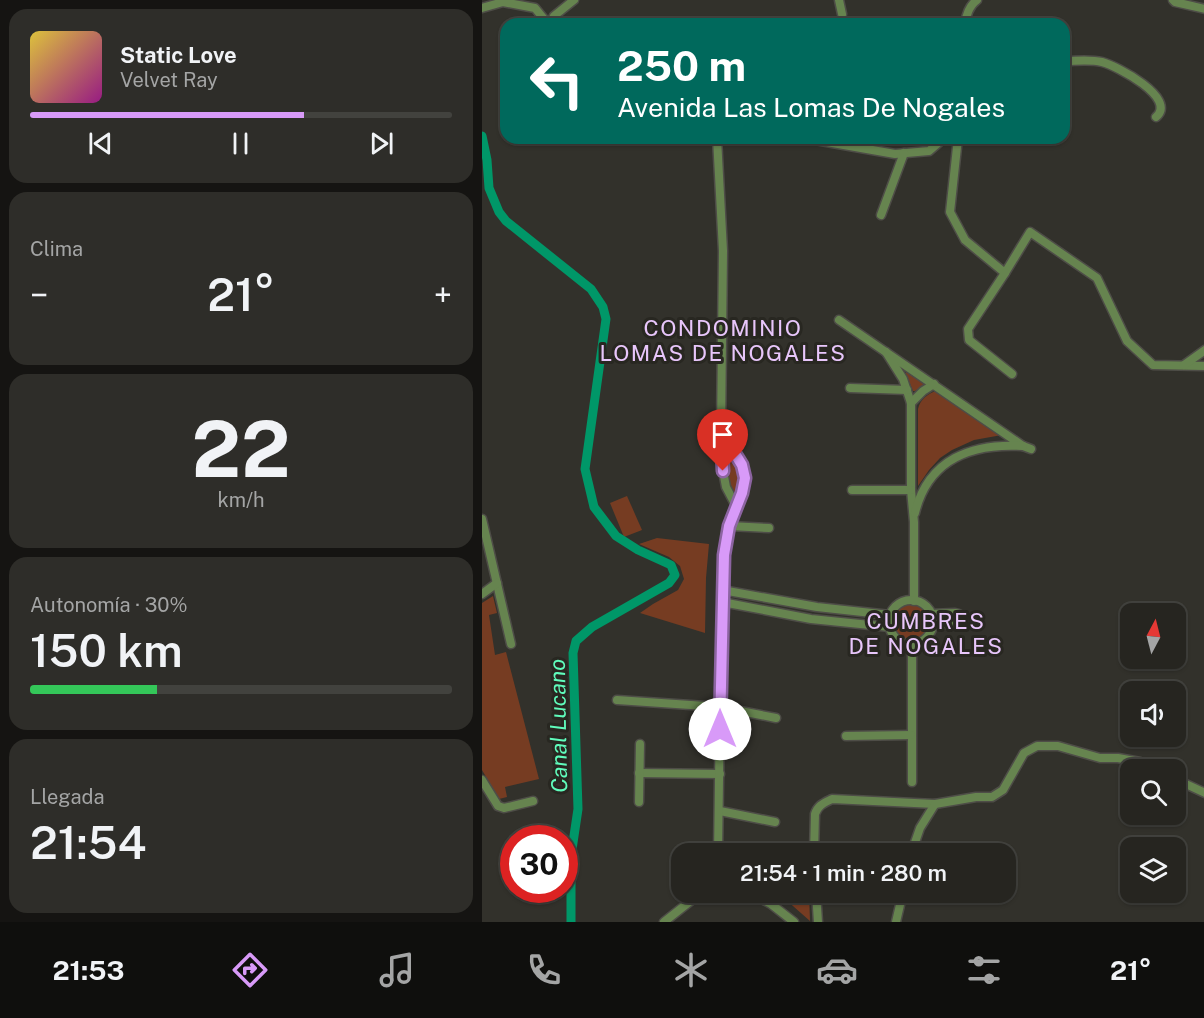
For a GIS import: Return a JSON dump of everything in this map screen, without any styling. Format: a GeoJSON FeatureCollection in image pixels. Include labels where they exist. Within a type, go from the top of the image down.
{"type":"FeatureCollection","features":[{"type":"Feature","properties":{"kind":"street"},"geometry":{"type":"LineString","coordinates":[[552,18],[574,0]]}},
{"type":"Feature","properties":{"kind":"street"},"geometry":{"type":"LineString","coordinates":[[839,0],[842,14]]}},
{"type":"Feature","properties":{"kind":"street"},"geometry":{"type":"LineString","coordinates":[[966,18],[971,4],[977,0]]}},
{"type":"Feature","properties":{"kind":"street"},"geometry":{"type":"LineString","coordinates":[[1173,0],[1205,9]]}},
{"type":"Feature","properties":{"kind":"street"},"geometry":{"type":"LineString","coordinates":[[482,8],[503,2],[535,8],[544,18]]}},
{"type":"Feature","properties":{"kind":"street"},"geometry":{"type":"LineString","coordinates":[[1070,61],[1101,62],[1130,75],[1160,101],[1162,108],[1156,117]]}},
{"type":"Feature","properties":{"kind":"street"},"geometry":{"type":"LineString","coordinates":[[717,144],[723,251],[721,431],[723,471],[726,487],[736,506]]}},
{"type":"Feature","properties":{"kind":"street"},"geometry":{"type":"LineString","coordinates":[[838,144],[895,154],[929,151],[937,144]]}},
{"type":"Feature","properties":{"kind":"street"},"geometry":{"type":"LineString","coordinates":[[957,144],[950,212],[965,240],[1005,273]]}},
{"type":"Feature","properties":{"kind":"street"},"geometry":{"type":"LineString","coordinates":[[881,215],[904,153]]}},
{"type":"Feature","properties":{"kind":"street"},"geometry":{"type":"LineString","coordinates":[[1012,374],[969,340],[968,329],[1030,231],[1097,278],[1127,341],[1153,365],[1205,366]]}},
{"type":"Feature","properties":{"kind":"street"},"geometry":{"type":"LineString","coordinates":[[839,320],[1027,448],[998,445],[978,448],[962,453],[949,461],[933,476],[922,494],[914,522]]}},
{"type":"Feature","properties":{"kind":"street"},"geometry":{"type":"LineString","coordinates":[[1184,365],[1205,350]]}},
{"type":"Feature","properties":{"kind":"street"},"geometry":{"type":"LineString","coordinates":[[886,352],[903,379],[911,403],[914,601]]}},
{"type":"Feature","properties":{"kind":"street"},"geometry":{"type":"LineString","coordinates":[[911,403],[934,384]]}},
{"type":"Feature","properties":{"kind":"street"},"geometry":{"type":"LineString","coordinates":[[850,388],[907,390]]}},
{"type":"Feature","properties":{"kind":"street"},"geometry":{"type":"LineString","coordinates":[[719,843],[724,555],[729,526],[742,493],[745,478],[742,465],[721,431]]}},
{"type":"Feature","properties":{"kind":"street"},"geometry":{"type":"LineString","coordinates":[[852,490],[911,490]]}},
{"type":"Feature","properties":{"kind":"street"},"geometry":{"type":"LineString","coordinates":[[482,519],[511,644]]}},
{"type":"Feature","properties":{"kind":"street"},"geometry":{"type":"LineString","coordinates":[[729,526],[769,528]]}},
{"type":"Feature","properties":{"kind":"street"},"geometry":{"type":"LineString","coordinates":[[482,594],[497,583]]}},
{"type":"Feature","properties":{"kind":"street"},"geometry":{"type":"LineString","coordinates":[[722,591],[833,609],[890,615]]}},
{"type":"Feature","properties":{"kind":"street"},"geometry":{"type":"LineString","coordinates":[[780,613],[782,601]]}},
{"type":"Feature","properties":{"kind":"street"},"geometry":{"type":"LineString","coordinates":[[905,601],[914,601],[924,605],[931,614],[933,624],[931,632],[919,642],[912,644],[899,641],[893,635],[890,615],[898,605],[905,601]]}},
{"type":"Feature","properties":{"kind":"street"},"geometry":{"type":"LineString","coordinates":[[722,602],[832,622],[890,627]]}},
{"type":"Feature","properties":{"kind":"street"},"geometry":{"type":"LineString","coordinates":[[832,622],[833,609]]}},
{"type":"Feature","properties":{"kind":"street"},"geometry":{"type":"LineString","coordinates":[[931,614],[955,613],[959,614],[961,619],[961,622],[957,624],[933,624]]}},
{"type":"Feature","properties":{"kind":"street"},"geometry":{"type":"LineString","coordinates":[[912,644],[912,782]]}},
{"type":"Feature","properties":{"kind":"street"},"geometry":{"type":"LineString","coordinates":[[617,700],[720,707],[776,718]]}},
{"type":"Feature","properties":{"kind":"street"},"geometry":{"type":"LineString","coordinates":[[846,736],[911,735]]}},
{"type":"Feature","properties":{"kind":"street"},"geometry":{"type":"LineString","coordinates":[[639,802],[640,744]]}},
{"type":"Feature","properties":{"kind":"street"},"geometry":{"type":"LineString","coordinates":[[814,843],[817,808],[832,799],[935,804],[976,797],[992,797],[1003,790],[1024,753],[1037,746],[1058,746],[1100,758],[1124,759]]}},
{"type":"Feature","properties":{"kind":"street"},"geometry":{"type":"LineString","coordinates":[[639,773],[720,774]]}},
{"type":"Feature","properties":{"kind":"street"},"geometry":{"type":"LineString","coordinates":[[482,780],[498,806],[504,808],[533,801]]}},
{"type":"Feature","properties":{"kind":"street"},"geometry":{"type":"LineString","coordinates":[[1186,784],[1205,793]]}},
{"type":"Feature","properties":{"kind":"street"},"geometry":{"type":"LineString","coordinates":[[915,843],[920,828],[935,804]]}},
{"type":"Feature","properties":{"kind":"street"},"geometry":{"type":"LineString","coordinates":[[720,812],[775,822]]}},
{"type":"Feature","properties":{"kind":"street"},"geometry":{"type":"LineString","coordinates":[[664,922],[688,903]]}},
{"type":"Feature","properties":{"kind":"street"},"geometry":{"type":"LineString","coordinates":[[769,903],[794,922]]}},
{"type":"Feature","properties":{"kind":"street"},"geometry":{"type":"LineString","coordinates":[[817,903],[818,922]]}},
{"type":"Feature","properties":{"kind":"street"},"geometry":{"type":"LineString","coordinates":[[896,922],[900,903]]}},
{"type":"Feature","properties":{"kind":"shaded area"},"geometry":{"type":"Polygon","coordinates":[[[906,372],[923,383],[924,385],[913,391],[906,372]]]}},
{"type":"Feature","properties":{"kind":"shaded area"},"geometry":{"type":"Polygon","coordinates":[[[936,391],[1002,435],[974,440],[952,450],[940,458],[918,486],[918,409],[924,398],[936,391]]]}},
{"type":"Feature","properties":{"kind":"shaded area"},"geometry":{"type":"Polygon","coordinates":[[[728,456],[732,458],[738,474],[736,494],[728,476],[728,456]]]}},
{"type":"Feature","properties":{"kind":"shaded area"},"geometry":{"type":"Polygon","coordinates":[[[627,496],[642,530],[624,537],[610,503],[627,496]]]}},
{"type":"Feature","properties":{"kind":"shaded area"},"geometry":{"type":"Polygon","coordinates":[[[657,538],[709,544],[705,633],[640,613],[678,590],[684,579],[680,566],[669,557],[639,544],[657,538]]]}},
{"type":"Feature","properties":{"kind":"shaded area"},"geometry":{"type":"Polygon","coordinates":[[[493,596],[497,613],[489,615],[495,655],[506,652],[539,779],[505,787],[507,797],[499,799],[482,770],[482,603],[493,596]]]}},
{"type":"Feature","properties":{"kind":"shaded area"},"geometry":{"type":"Polygon","coordinates":[[[911,604],[923,610],[929,622],[923,634],[911,640],[899,634],[893,622],[899,610],[911,604]]]}},
{"type":"Feature","properties":{"kind":"shaded area"},"geometry":{"type":"Polygon","coordinates":[[[790,903],[809,903],[810,921],[790,903]]]}},
{"type":"Feature","properties":{"kind":"waterway","name":"Canal Lucano"},"geometry":{"type":"LineString","coordinates":[[482,136],[489,188],[499,212],[506,221],[591,289],[603,307],[606,319],[585,469],[594,507],[616,536],[638,550],[671,565],[675,575],[669,583],[592,627],[576,641],[573,653],[578,809],[571,856],[571,922]]}},
{"type":"Feature","properties":{"kind":"district","name":"CONDOMINIO LOMAS DE NOGALES"},"geometry":{"type":"Point","coordinates":[723,340]}},
{"type":"Feature","properties":{"kind":"district","name":"CUMBRES DE NOGALES"},"geometry":{"type":"Point","coordinates":[926,634]}},
{"type":"Feature","properties":{"kind":"route"},"geometry":{"type":"LineString","coordinates":[[720,729],[724,555],[729,526],[742,493],[745,478],[742,465],[721,431],[723,471]]}}]}
